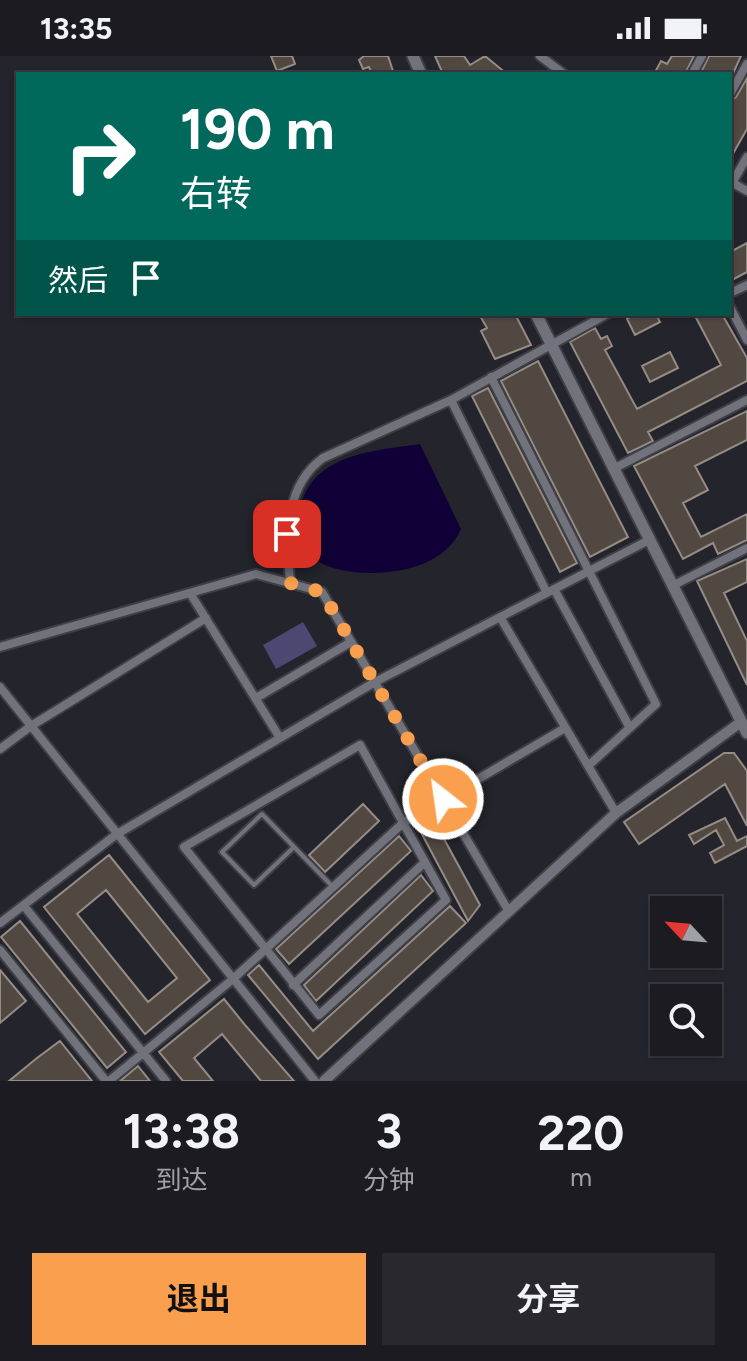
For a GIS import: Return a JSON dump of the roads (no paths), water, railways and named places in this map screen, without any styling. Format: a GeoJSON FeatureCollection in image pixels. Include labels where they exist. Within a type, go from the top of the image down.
{"type":"FeatureCollection","features":[{"type":"Feature","properties":{"kind":"main road"},"geometry":{"type":"LineString","coordinates":[[537,316],[672,586],[744,719],[747,733]]}},
{"type":"Feature","properties":{"kind":"street"},"geometry":{"type":"LineString","coordinates":[[540,56],[561,72]]}},
{"type":"Feature","properties":{"kind":"street"},"geometry":{"type":"LineString","coordinates":[[732,90],[747,64]]}},
{"type":"Feature","properties":{"kind":"street"},"geometry":{"type":"LineString","coordinates":[[732,180],[747,157]]}},
{"type":"Feature","properties":{"kind":"street"},"geometry":{"type":"LineString","coordinates":[[732,311],[747,340]]}},
{"type":"Feature","properties":{"kind":"street"},"geometry":{"type":"LineString","coordinates":[[290,583],[287,534],[298,485],[309,468],[323,458],[451,400],[603,316]]}},
{"type":"Feature","properties":{"kind":"street"},"geometry":{"type":"LineString","coordinates":[[491,377],[656,704],[588,766]]}},
{"type":"Feature","properties":{"kind":"street"},"geometry":{"type":"LineString","coordinates":[[451,400],[551,591],[630,728]]}},
{"type":"Feature","properties":{"kind":"street"},"geometry":{"type":"LineString","coordinates":[[613,469],[747,400]]}},
{"type":"Feature","properties":{"kind":"street"},"geometry":{"type":"LineString","coordinates":[[0,923],[117,834],[375,682],[649,540]]}},
{"type":"Feature","properties":{"kind":"street"},"geometry":{"type":"LineString","coordinates":[[672,586],[747,548]]}},
{"type":"Feature","properties":{"kind":"street"},"geometry":{"type":"LineString","coordinates":[[0,647],[256,574],[322,592],[508,910]]}},
{"type":"Feature","properties":{"kind":"street"},"geometry":{"type":"LineString","coordinates":[[190,593],[280,738]]}},
{"type":"Feature","properties":{"kind":"street"},"geometry":{"type":"LineString","coordinates":[[500,617],[616,813]]}},
{"type":"Feature","properties":{"kind":"street"},"geometry":{"type":"LineString","coordinates":[[0,749],[31,726],[206,618]]}},
{"type":"Feature","properties":{"kind":"street"},"geometry":{"type":"LineString","coordinates":[[256,698],[351,642]]}},
{"type":"Feature","properties":{"kind":"street"},"geometry":{"type":"LineString","coordinates":[[0,687],[315,1081]]}},
{"type":"Feature","properties":{"kind":"street"},"geometry":{"type":"LineString","coordinates":[[324,1081],[616,813],[744,719]]}},
{"type":"Feature","properties":{"kind":"street"},"geometry":{"type":"LineString","coordinates":[[0,950],[108,1081],[233,979],[403,823],[565,728]]}},
{"type":"Feature","properties":{"kind":"street"},"geometry":{"type":"LineString","coordinates":[[360,745],[425,862],[446,900],[319,1015],[184,847],[360,745]]}},
{"type":"Feature","properties":{"kind":"street"},"geometry":{"type":"LineString","coordinates":[[293,985],[425,862]]}},
{"type":"Feature","properties":{"kind":"street"},"geometry":{"type":"LineString","coordinates":[[24,906],[166,1081]]}},
{"type":"Feature","properties":{"kind":"lane"},"geometry":{"type":"LineString","coordinates":[[294,847],[254,885],[222,852],[262,814],[333,887]]}}]}
